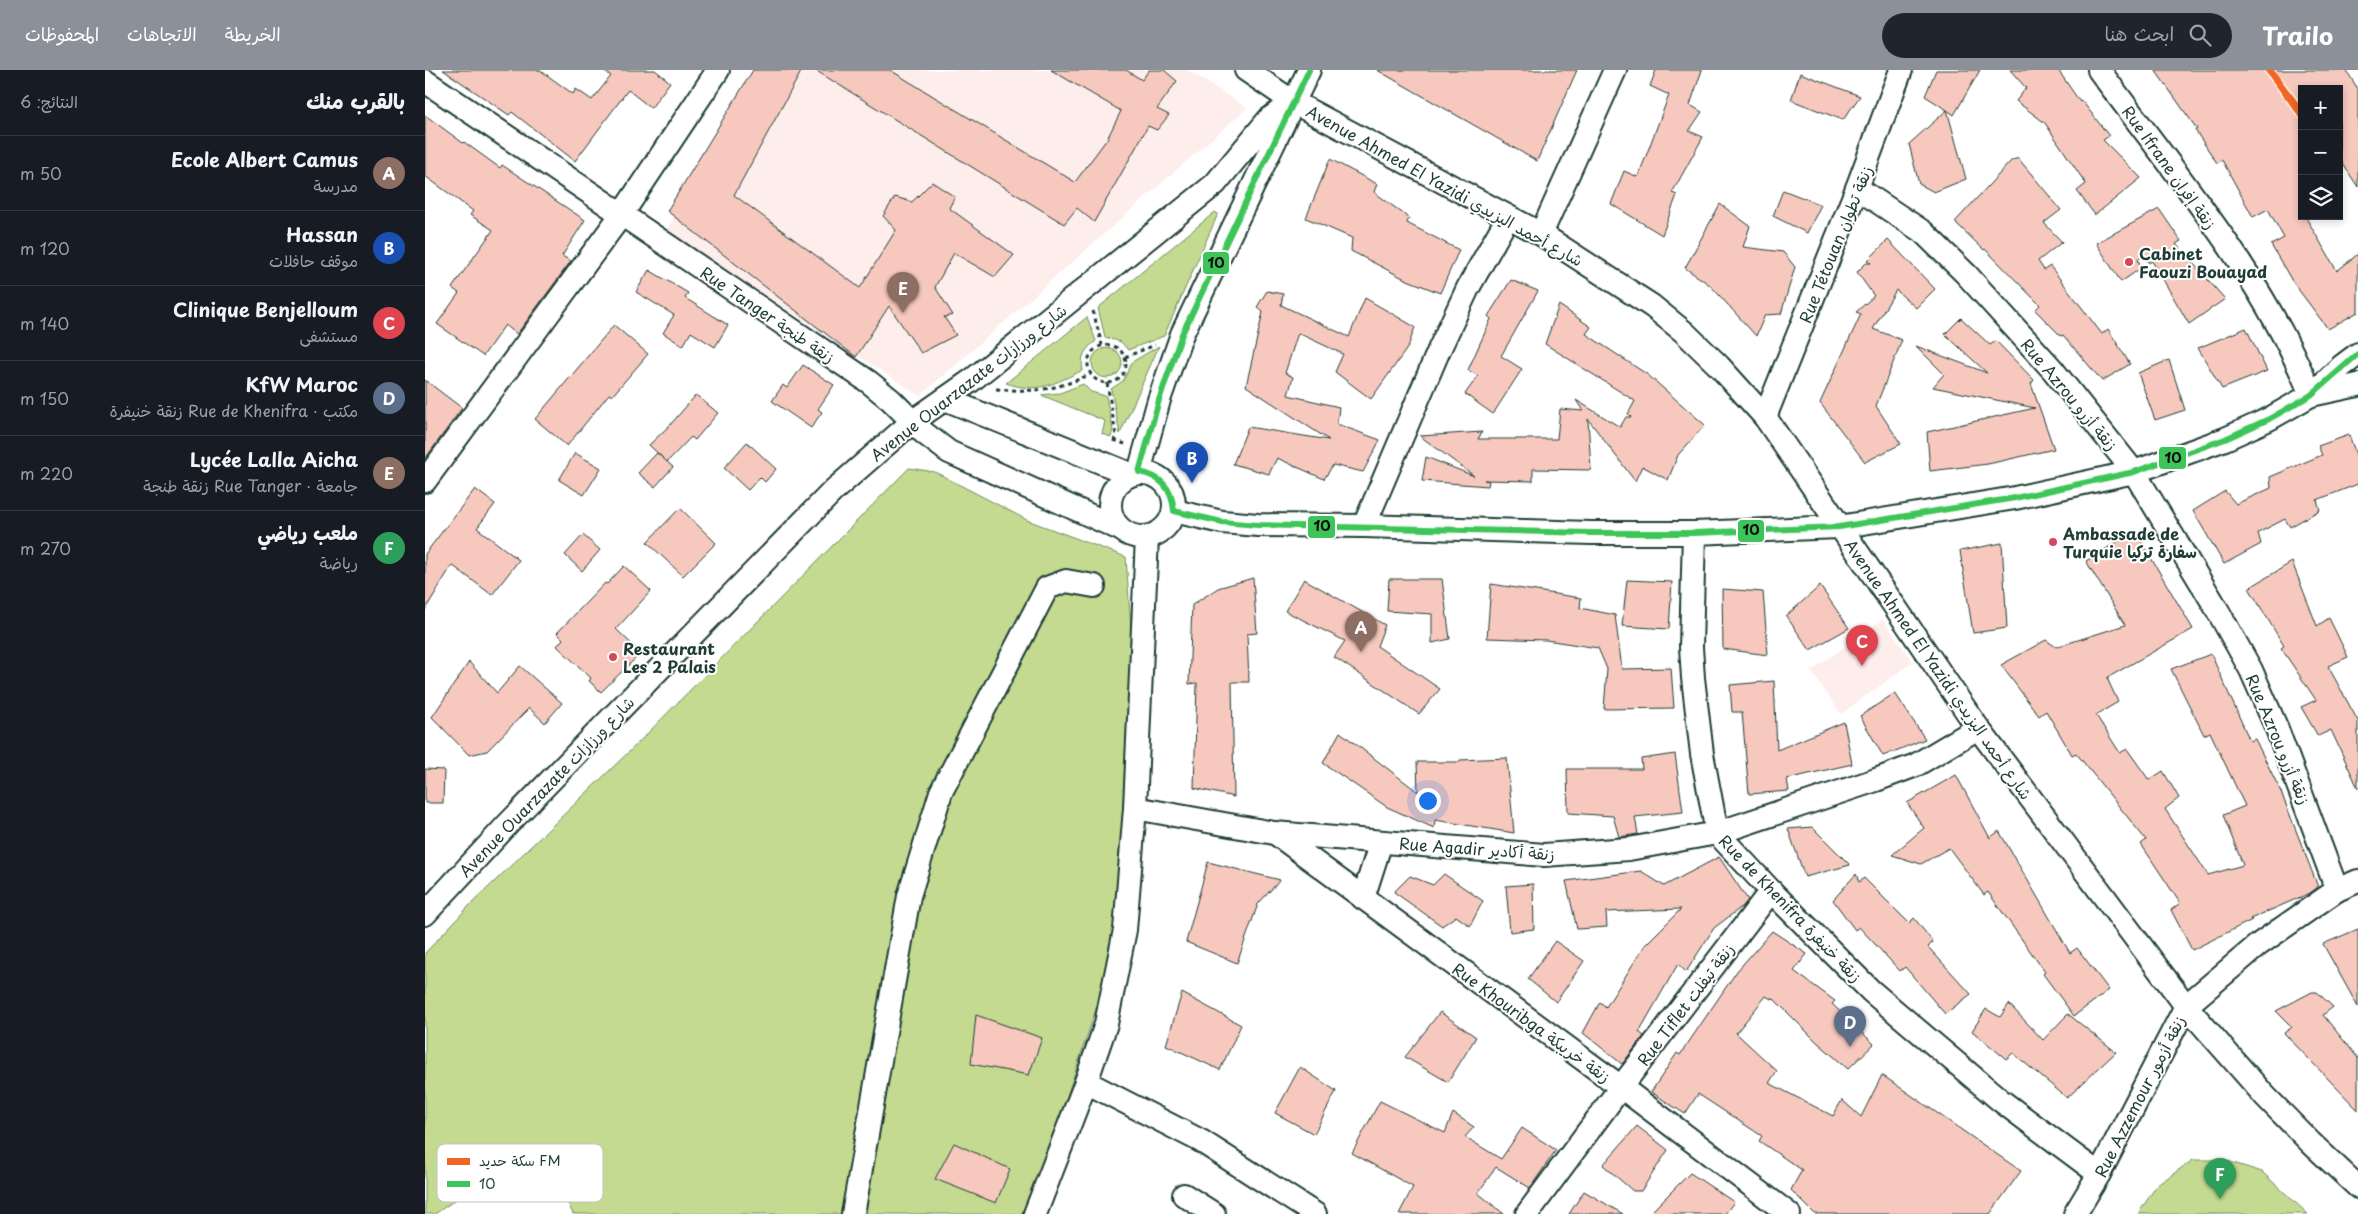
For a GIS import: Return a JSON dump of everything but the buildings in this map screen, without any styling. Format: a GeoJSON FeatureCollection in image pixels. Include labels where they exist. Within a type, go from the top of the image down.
{"type":"FeatureCollection","features":[{"type":"Feature","properties":{"kind":"street","name":"Avenue Ahmed El Yazidi شارع أحمد اليزيدي"},"geometry":{"type":"LineString","coordinates":[[1247,70],[1293,102],[1541,234],[1652,306],[1684,332],[1719,366],[1765,417],[1978,728],[2186,1006],[2265,1096],[2358,1187]]}},
{"type":"Feature","properties":{"kind":"street"},"geometry":{"type":"LineString","coordinates":[[945,399],[1106,464],[1135,473],[1151,473],[1162,479],[1170,488],[1174,499],[1174,511],[1165,528],[1147,537],[1132,536],[1120,529],[1112,518],[1109,505],[1111,492],[1118,481],[1135,473],[1182,334],[1309,70]]}},
{"type":"Feature","properties":{"kind":"street"},"geometry":{"type":"LineString","coordinates":[[1541,234],[1615,70]]}},
{"type":"Feature","properties":{"kind":"street","name":"Rue Tétouan زنقة تطوان"},"geometry":{"type":"LineString","coordinates":[[1765,417],[1857,188],[1901,70]]}},
{"type":"Feature","properties":{"kind":"street","name":"Rue Ifrane زنقة إفران"},"geometry":{"type":"LineString","coordinates":[[2099,70],[2232,252],[2292,352],[2311,395]]}},
{"type":"Feature","properties":{"kind":"street"},"geometry":{"type":"LineString","coordinates":[[429,469],[622,214],[710,73]]}},
{"type":"Feature","properties":{"kind":"street","name":"Rue Tanger زنقة طنجة"},"geometry":{"type":"LineString","coordinates":[[425,80],[869,382],[891,400],[912,422],[949,452],[1120,529]]}},
{"type":"Feature","properties":{"kind":"street","name":"Avenue Ouarzazate شارع ورزازات"},"geometry":{"type":"LineString","coordinates":[[425,914],[433,892],[841,484],[912,422],[972,380],[1215,184],[1269,119],[1293,102]]}},
{"type":"Feature","properties":{"kind":"street","name":"Rue Azrou زنقة أزرو"},"geometry":{"type":"LineString","coordinates":[[1857,188],[1923,232],[1960,268],[2053,370],[2134,472],[2251,670],[2277,729],[2337,890]]}},
{"type":"Feature","properties":{"kind":"street"},"geometry":{"type":"LineString","coordinates":[[1364,526],[1439,350],[1468,288],[1508,217]]}},
{"type":"Feature","properties":{"kind":"street"},"geometry":{"type":"LineString","coordinates":[[1174,511],[1240,524],[1591,533],[1695,533],[1839,527],[2015,498],[2134,472],[2225,439],[2269,418],[2311,395],[2358,354]]}},
{"type":"Feature","properties":{"kind":"street"},"geometry":{"type":"LineString","coordinates":[[2311,395],[2358,385]]}},
{"type":"Feature","properties":{"kind":"street","name":"Rue de Khenifra زنقة خنيفرة"},"geometry":{"type":"LineString","coordinates":[[1695,533],[1691,647],[1702,754],[1717,833],[1771,891],[1871,991],[2000,1100],[2099,1174]]}},
{"type":"Feature","properties":{"kind":"street"},"geometry":{"type":"LineString","coordinates":[[1035,1214],[1086,1082],[1106,1024],[1125,930],[1135,808],[1147,537]]}},
{"type":"Feature","properties":{"kind":"street"},"geometry":{"type":"LineString","coordinates":[[853,1214],[909,896],[941,792],[1047,588],[1066,581],[1094,586]]}},
{"type":"Feature","properties":{"kind":"street","name":"Rue Agadir زنقة أكادير"},"geometry":{"type":"LineString","coordinates":[[1135,808],[1274,833],[1381,842],[1543,855],[1629,849],[1717,833],[1876,780],[1916,765],[1978,728]]}},
{"type":"Feature","properties":{"kind":"street","name":"Rue Khouribga زنقة خريبكة"},"geometry":{"type":"LineString","coordinates":[[1274,833],[1621,1087],[1775,1210]]}},
{"type":"Feature","properties":{"kind":"street"},"geometry":{"type":"LineString","coordinates":[[1363,898],[1381,842]]}},
{"type":"Feature","properties":{"kind":"street","name":"Rue Azzemour زنقة أزمور"},"geometry":{"type":"LineString","coordinates":[[2075,1214],[2099,1174],[2186,1006],[2258,944],[2337,890],[2358,881]]}},
{"type":"Feature","properties":{"kind":"street","name":"Rue Tiflet زنقة تيفلت"},"geometry":{"type":"LineString","coordinates":[[1527,1214],[1621,1087],[1771,891]]}},
{"type":"Feature","properties":{"kind":"street"},"geometry":{"type":"LineString","coordinates":[[1086,1082],[1201,1141],[1315,1214]]}},
{"type":"Feature","properties":{"kind":"street"},"geometry":{"type":"LineString","coordinates":[[1184,1195],[1214,1214]]}},
{"type":"Feature","properties":{"kind":"path"},"geometry":{"type":"LineString","coordinates":[[1087,288],[1102,344]]}},
{"type":"Feature","properties":{"kind":"path"},"geometry":{"type":"LineString","coordinates":[[1102,344],[1116,346],[1125,357],[1126,364],[1121,378],[1107,383],[1098,380],[1091,374],[1088,360],[1095,348],[1102,344]]}},
{"type":"Feature","properties":{"kind":"path"},"geometry":{"type":"LineString","coordinates":[[972,380],[992,389],[1036,392],[1059,387],[1091,374]]}},
{"type":"Feature","properties":{"kind":"path"},"geometry":{"type":"LineString","coordinates":[[1106,464],[1116,434],[1107,383]]}},
{"type":"Feature","properties":{"kind":"shaded area"},"geometry":{"type":"Polygon","coordinates":[[[766,70],[1188,70],[1247,108],[920,396],[666,231],[766,70]]]}},
{"type":"Feature","properties":{"kind":"shaded area"},"geometry":{"type":"Polygon","coordinates":[[[1883,619],[1913,662],[1841,714],[1811,671],[1883,619]]]}},
{"type":"Feature","properties":{"kind":"green space"},"geometry":{"type":"Polygon","coordinates":[[[1215,212],[1218,214],[1164,336],[1128,350],[1121,342],[1105,337],[1098,308],[1215,212]]]}},
{"type":"Feature","properties":{"kind":"green space"},"geometry":{"type":"Polygon","coordinates":[[[1087,317],[1096,341],[1084,354],[1082,361],[1083,370],[1046,386],[1027,388],[1006,383],[1087,317]]]}},
{"type":"Feature","properties":{"kind":"green space"},"geometry":{"type":"Polygon","coordinates":[[[1159,346],[1120,434],[1111,389],[1123,381],[1132,362],[1159,346]]]}},
{"type":"Feature","properties":{"kind":"green space"},"geometry":{"type":"Polygon","coordinates":[[[1107,348],[1113,349],[1121,357],[1121,369],[1113,377],[1107,378],[1101,377],[1093,369],[1092,363],[1093,357],[1101,349],[1107,348]]]}},
{"type":"Feature","properties":{"kind":"green space"},"geometry":{"type":"Polygon","coordinates":[[[1083,384],[1091,392],[1106,396],[1113,430],[1111,437],[1102,434],[1105,421],[1041,395],[1060,393],[1083,384]]]}},
{"type":"Feature","properties":{"kind":"green space"},"geometry":{"type":"Polygon","coordinates":[[[909,468],[935,472],[1027,520],[1126,557],[1131,628],[1120,874],[1110,967],[1025,1214],[573,1214],[567,1202],[603,1202],[603,1144],[437,1144],[437,1202],[452,1202],[435,1214],[425,1214],[425,953],[469,906],[636,745],[909,468]]]}},
{"type":"Feature","properties":{"kind":"green space"},"geometry":{"type":"Polygon","coordinates":[[[2193,1160],[2224,1160],[2262,1172],[2308,1214],[2138,1214],[2157,1185],[2193,1160]]]}},
{"type":"Feature","properties":{"kind":"rail line","name":"FM"},"geometry":{"type":"LineString","coordinates":[[2269,70],[2298,109]]}},
{"type":"Feature","properties":{"kind":"transit line","name":"10"},"geometry":{"type":"LineString","coordinates":[[1309,70],[1182,334],[1159,400],[1139,472],[1147,474],[1164,484],[1171,496],[1174,511],[1222,522],[1258,525],[1591,533],[1694,533],[1839,527],[2015,498],[2134,472],[2225,439],[2269,419],[2311,395],[2358,354]]}},
{"type":"Feature","properties":{"kind":"place","name":"Cabinet Faouzi Bouayad"},"geometry":{"type":"Point","coordinates":[2129,262]}},
{"type":"Feature","properties":{"kind":"place","name":"Lycée Lalla Aicha"},"geometry":{"type":"Point","coordinates":[903,313]}},
{"type":"Feature","properties":{"kind":"place","name":"Hassan"},"geometry":{"type":"Point","coordinates":[1192,483]}},
{"type":"Feature","properties":{"kind":"place","name":"Ambassade de Turquie سفارة تركيا"},"geometry":{"type":"Point","coordinates":[2053,542]}},
{"type":"Feature","properties":{"kind":"place","name":"Ecole Albert Camus"},"geometry":{"type":"Point","coordinates":[1361,652]}},
{"type":"Feature","properties":{"kind":"place","name":"Restaurant Les 2 Palais"},"geometry":{"type":"Point","coordinates":[613,657]}},
{"type":"Feature","properties":{"kind":"place","name":"Clinique Benjelloum"},"geometry":{"type":"Point","coordinates":[1862,666]}},
{"type":"Feature","properties":{"kind":"place","name":"KfW Maroc"},"geometry":{"type":"Point","coordinates":[1850,1047]}},
{"type":"Feature","properties":{"kind":"place","name":"ملعب رياضي"},"geometry":{"type":"Point","coordinates":[2220,1199]}}]}
